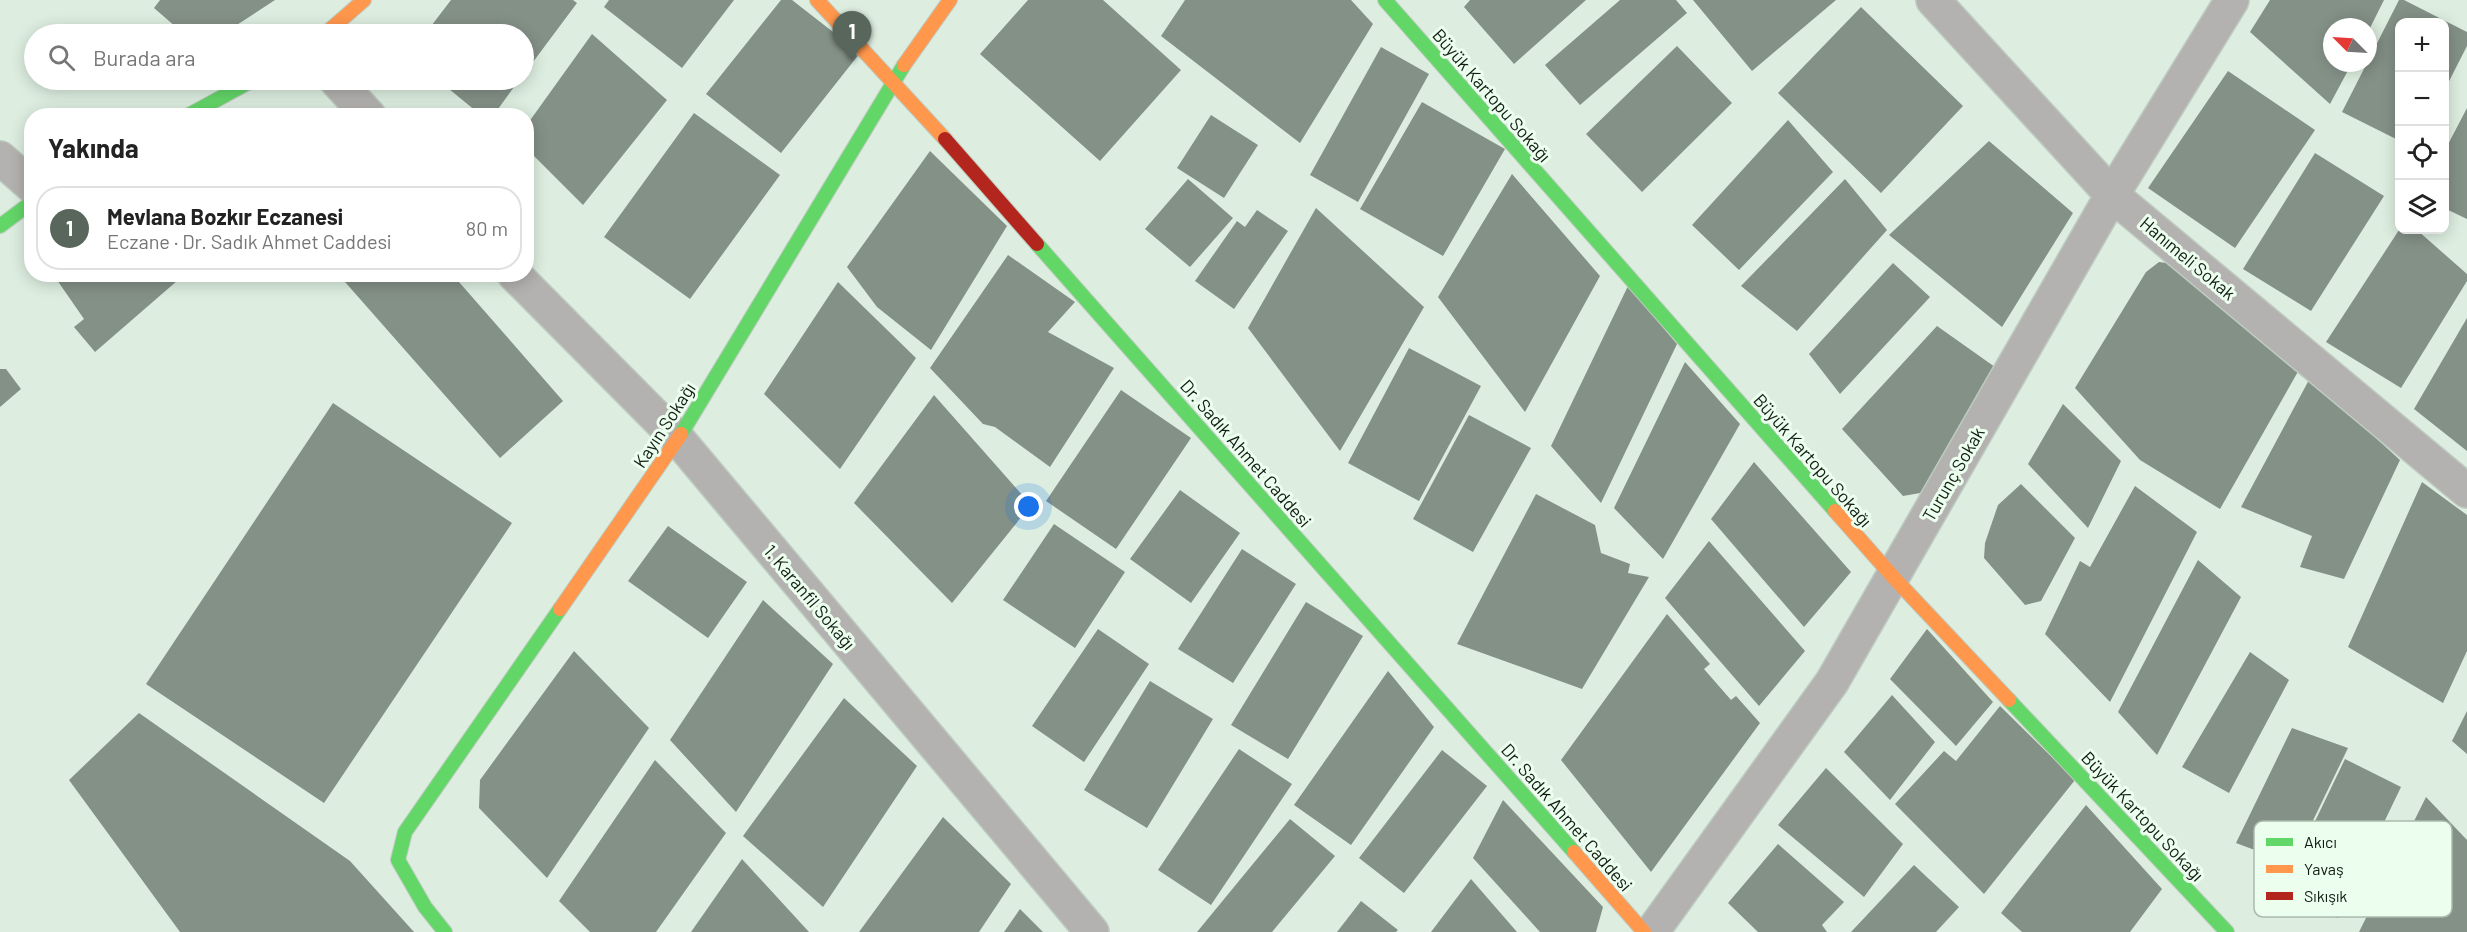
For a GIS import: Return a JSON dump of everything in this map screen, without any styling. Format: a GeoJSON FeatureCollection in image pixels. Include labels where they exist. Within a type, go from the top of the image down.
{"type":"FeatureCollection","features":[{"type":"Feature","properties":{"kind":"street"},"geometry":{"type":"LineString","coordinates":[[336,24],[364,0]]}},
{"type":"Feature","properties":{"kind":"street","name":"Dr. Sadık Ahmet Caddesi"},"geometry":{"type":"LineString","coordinates":[[817,0],[893,80],[1644,932]]}},
{"type":"Feature","properties":{"kind":"street","name":"Kayın Sokağı"},"geometry":{"type":"LineString","coordinates":[[445,932],[424,907],[398,860],[405,832],[678,439],[893,80],[950,0]]}},
{"type":"Feature","properties":{"kind":"street","name":"Büyük Kartopu Sokağı"},"geometry":{"type":"LineString","coordinates":[[1384,0],[1894,578],[2228,932]]}},
{"type":"Feature","properties":{"kind":"street","name":"Hanımeli Sokak"},"geometry":{"type":"LineString","coordinates":[[1933,0],[2112,195],[2467,491]]}},
{"type":"Feature","properties":{"kind":"street","name":"Turunç Sokak"},"geometry":{"type":"LineString","coordinates":[[1652,932],[1832,682],[1894,578],[2112,195],[2232,0]]}},
{"type":"Feature","properties":{"kind":"street"},"geometry":{"type":"LineString","coordinates":[[202,108],[235,90]]}},
{"type":"Feature","properties":{"kind":"street"},"geometry":{"type":"LineString","coordinates":[[345,90],[362,108]]}},
{"type":"Feature","properties":{"kind":"street"},"geometry":{"type":"LineString","coordinates":[[0,158],[24,179]]}},
{"type":"Feature","properties":{"kind":"street"},"geometry":{"type":"LineString","coordinates":[[0,226],[24,208]]}},
{"type":"Feature","properties":{"kind":"street","name":"1. Karanfil Sokağı"},"geometry":{"type":"LineString","coordinates":[[522,282],[678,439],[1092,932]]}},
{"type":"Feature","properties":{"kind":"building"},"geometry":{"type":"Polygon","coordinates":[[[160,0],[275,0],[238,24],[172,24],[154,8],[160,0]]]}},
{"type":"Feature","properties":{"kind":"building"},"geometry":{"type":"Polygon","coordinates":[[[451,0],[573,0],[577,3],[534,61],[534,24],[433,24],[451,0]]]}},
{"type":"Feature","properties":{"kind":"building"},"geometry":{"type":"Polygon","coordinates":[[[609,0],[734,0],[682,68],[604,7],[609,0]]]}},
{"type":"Feature","properties":{"kind":"building"},"geometry":{"type":"Polygon","coordinates":[[[781,0],[792,0],[860,53],[781,153],[706,94],[781,0]]]}},
{"type":"Feature","properties":{"kind":"building"},"geometry":{"type":"Polygon","coordinates":[[[1028,0],[1103,0],[1181,70],[1100,161],[980,54],[1028,0]]]}},
{"type":"Feature","properties":{"kind":"building"},"geometry":{"type":"Polygon","coordinates":[[[1185,0],[1351,0],[1373,24],[1300,143],[1161,36],[1185,0]]]}},
{"type":"Feature","properties":{"kind":"building"},"geometry":{"type":"Polygon","coordinates":[[[1470,0],[1586,0],[1514,64],[1464,7],[1470,0]]]}},
{"type":"Feature","properties":{"kind":"building"},"geometry":{"type":"Polygon","coordinates":[[[1620,0],[1676,0],[1687,13],[1580,105],[1545,65],[1620,0]]]}},
{"type":"Feature","properties":{"kind":"building"},"geometry":{"type":"Polygon","coordinates":[[[1693,0],[1836,0],[1752,71],[1693,0]]]}},
{"type":"Feature","properties":{"kind":"building"},"geometry":{"type":"Polygon","coordinates":[[[2270,0],[2384,0],[2375,18],[2323,18],[2323,72],[2347,72],[2330,104],[2250,32],[2270,0]]]}},
{"type":"Feature","properties":{"kind":"building"},"geometry":{"type":"Polygon","coordinates":[[[2399,0],[2404,0],[2439,18],[2395,18],[2395,138],[2342,112],[2362,72],[2377,72],[2377,43],[2399,0]]]}},
{"type":"Feature","properties":{"kind":"building"},"geometry":{"type":"Polygon","coordinates":[[[1861,7],[1963,106],[1881,193],[1778,93],[1861,7]]]}},
{"type":"Feature","properties":{"kind":"building"},"geometry":{"type":"Polygon","coordinates":[[[2449,23],[2467,32],[2467,46],[2449,81],[2449,23]]]}},
{"type":"Feature","properties":{"kind":"building"},"geometry":{"type":"Polygon","coordinates":[[[592,34],[667,100],[583,205],[534,156],[534,115],[592,34]]]}},
{"type":"Feature","properties":{"kind":"building"},"geometry":{"type":"Polygon","coordinates":[[[1677,46],[1732,103],[1642,192],[1586,134],[1677,46]]]}},
{"type":"Feature","properties":{"kind":"building"},"geometry":{"type":"Polygon","coordinates":[[[1381,47],[1429,74],[1358,202],[1310,175],[1381,47]]]}},
{"type":"Feature","properties":{"kind":"building"},"geometry":{"type":"Polygon","coordinates":[[[2228,71],[2315,130],[2235,248],[2148,188],[2228,71]]]}},
{"type":"Feature","properties":{"kind":"building"},"geometry":{"type":"Polygon","coordinates":[[[450,90],[512,90],[499,108],[472,108],[450,90]]]}},
{"type":"Feature","properties":{"kind":"building"},"geometry":{"type":"Polygon","coordinates":[[[1422,102],[1505,149],[1443,256],[1360,209],[1422,102]]]}},
{"type":"Feature","properties":{"kind":"building"},"geometry":{"type":"Polygon","coordinates":[[[2467,108],[2467,219],[2449,210],[2449,142],[2467,108]]]}},
{"type":"Feature","properties":{"kind":"building"},"geometry":{"type":"Polygon","coordinates":[[[694,113],[780,175],[690,299],[604,237],[694,113]]]}},
{"type":"Feature","properties":{"kind":"building"},"geometry":{"type":"Polygon","coordinates":[[[1211,115],[1258,145],[1224,198],[1177,168],[1211,115]]]}},
{"type":"Feature","properties":{"kind":"building"},"geometry":{"type":"Polygon","coordinates":[[[1788,120],[1833,172],[1739,270],[1692,225],[1788,120]]]}},
{"type":"Feature","properties":{"kind":"building"},"geometry":{"type":"Polygon","coordinates":[[[1989,141],[2073,213],[2002,327],[1889,235],[1989,141]]]}},
{"type":"Feature","properties":{"kind":"building"},"geometry":{"type":"Polygon","coordinates":[[[930,151],[1007,226],[931,350],[877,307],[847,267],[930,151]]]}},
{"type":"Feature","properties":{"kind":"building"},"geometry":{"type":"Polygon","coordinates":[[[2315,153],[2384,196],[2311,311],[2243,269],[2315,153]]]}},
{"type":"Feature","properties":{"kind":"building"},"geometry":{"type":"Polygon","coordinates":[[[1512,174],[1600,276],[1525,412],[1438,297],[1512,174]]]}},
{"type":"Feature","properties":{"kind":"building"},"geometry":{"type":"Polygon","coordinates":[[[1188,179],[1233,218],[1190,267],[1145,229],[1188,179]]]}},
{"type":"Feature","properties":{"kind":"building"},"geometry":{"type":"Polygon","coordinates":[[[1845,179],[1887,230],[1797,331],[1741,286],[1845,179]]]}},
{"type":"Feature","properties":{"kind":"building"},"geometry":{"type":"Polygon","coordinates":[[[1316,208],[1424,307],[1340,451],[1248,328],[1316,208]]]}},
{"type":"Feature","properties":{"kind":"building"},"geometry":{"type":"Polygon","coordinates":[[[1257,210],[1288,231],[1234,309],[1195,281],[1237,221],[1245,227],[1257,210]]]}},
{"type":"Feature","properties":{"kind":"building"},"geometry":{"type":"Polygon","coordinates":[[[2396,234],[2422,234],[2467,274],[2467,281],[2401,388],[2326,342],[2396,234]]]}},
{"type":"Feature","properties":{"kind":"building"},"geometry":{"type":"Polygon","coordinates":[[[1008,255],[1075,302],[1048,332],[1114,368],[1050,467],[995,427],[983,424],[930,368],[1008,255]]]}},
{"type":"Feature","properties":{"kind":"building"},"geometry":{"type":"Polygon","coordinates":[[[2159,262],[2175,264],[2300,368],[2220,509],[2140,460],[2075,388],[2146,272],[2159,262]]]}},
{"type":"Feature","properties":{"kind":"building"},"geometry":{"type":"Polygon","coordinates":[[[1893,263],[1930,297],[1840,394],[1809,354],[1893,263]]]}},
{"type":"Feature","properties":{"kind":"building"},"geometry":{"type":"Polygon","coordinates":[[[58,282],[176,282],[95,352],[74,327],[84,319],[58,282]]]}},
{"type":"Feature","properties":{"kind":"building"},"geometry":{"type":"Polygon","coordinates":[[[345,282],[459,282],[563,401],[500,458],[345,282]]]}},
{"type":"Feature","properties":{"kind":"building"},"geometry":{"type":"Polygon","coordinates":[[[838,282],[916,358],[840,469],[764,394],[838,282]]]}},
{"type":"Feature","properties":{"kind":"building"},"geometry":{"type":"Polygon","coordinates":[[[1628,286],[1677,344],[1601,503],[1551,446],[1628,286]]]}},
{"type":"Feature","properties":{"kind":"building"},"geometry":{"type":"Polygon","coordinates":[[[2467,318],[2467,451],[2414,409],[2467,318]]]}},
{"type":"Feature","properties":{"kind":"building"},"geometry":{"type":"Polygon","coordinates":[[[1937,326],[2002,372],[1926,492],[1903,496],[1842,429],[1937,326]]]}},
{"type":"Feature","properties":{"kind":"building"},"geometry":{"type":"Polygon","coordinates":[[[1409,348],[1481,386],[1419,501],[1348,463],[1409,348]]]}},
{"type":"Feature","properties":{"kind":"building"},"geometry":{"type":"Polygon","coordinates":[[[1685,362],[1740,424],[1663,559],[1614,508],[1685,362]]]}},
{"type":"Feature","properties":{"kind":"building"},"geometry":{"type":"Polygon","coordinates":[[[0,369],[6,369],[21,389],[0,407],[0,369]]]}},
{"type":"Feature","properties":{"kind":"building"},"geometry":{"type":"Polygon","coordinates":[[[2310,378],[2400,460],[2344,579],[2300,567],[2312,536],[2241,507],[2310,378]]]}},
{"type":"Feature","properties":{"kind":"building"},"geometry":{"type":"Polygon","coordinates":[[[1121,390],[1191,438],[1116,549],[1046,501],[1121,390]]]}},
{"type":"Feature","properties":{"kind":"building"},"geometry":{"type":"Polygon","coordinates":[[[934,395],[1031,505],[952,603],[854,503],[934,395]]]}},
{"type":"Feature","properties":{"kind":"building"},"geometry":{"type":"Polygon","coordinates":[[[333,403],[512,523],[324,803],[146,684],[333,403]]]}},
{"type":"Feature","properties":{"kind":"building"},"geometry":{"type":"Polygon","coordinates":[[[2063,404],[2121,461],[2088,528],[2028,464],[2063,404]]]}},
{"type":"Feature","properties":{"kind":"building"},"geometry":{"type":"Polygon","coordinates":[[[1469,415],[1531,448],[1473,552],[1413,519],[1469,415]]]}},
{"type":"Feature","properties":{"kind":"building"},"geometry":{"type":"Polygon","coordinates":[[[1754,462],[1851,572],[1804,627],[1711,519],[1754,462]]]}},
{"type":"Feature","properties":{"kind":"building"},"geometry":{"type":"Polygon","coordinates":[[[2422,482],[2467,515],[2467,651],[2443,703],[2348,647],[2422,482]]]}},
{"type":"Feature","properties":{"kind":"building"},"geometry":{"type":"Polygon","coordinates":[[[2021,484],[2075,538],[2041,601],[2025,605],[1984,558],[1985,543],[1998,505],[2021,484]]]}},
{"type":"Feature","properties":{"kind":"building"},"geometry":{"type":"Polygon","coordinates":[[[2135,486],[2197,532],[2110,702],[2045,634],[2080,561],[2090,567],[2135,486]]]}},
{"type":"Feature","properties":{"kind":"building"},"geometry":{"type":"Polygon","coordinates":[[[1180,490],[1240,533],[1191,603],[1130,559],[1180,490]]]}},
{"type":"Feature","properties":{"kind":"building"},"geometry":{"type":"Polygon","coordinates":[[[1536,494],[1595,525],[1601,553],[1630,564],[1628,573],[1649,577],[1582,689],[1457,644],[1536,494]]]}},
{"type":"Feature","properties":{"kind":"building"},"geometry":{"type":"Polygon","coordinates":[[[1054,524],[1125,572],[1075,648],[1003,600],[1054,524]]]}},
{"type":"Feature","properties":{"kind":"building"},"geometry":{"type":"Polygon","coordinates":[[[668,526],[747,582],[708,638],[628,581],[668,526]]]}},
{"type":"Feature","properties":{"kind":"building"},"geometry":{"type":"Polygon","coordinates":[[[1709,541],[1805,651],[1759,706],[1665,598],[1709,541]]]}},
{"type":"Feature","properties":{"kind":"building"},"geometry":{"type":"Polygon","coordinates":[[[1242,549],[1296,584],[1233,683],[1178,649],[1242,549]]]}},
{"type":"Feature","properties":{"kind":"building"},"geometry":{"type":"Polygon","coordinates":[[[2198,560],[2241,597],[2157,755],[2118,712],[2198,560]]]}},
{"type":"Feature","properties":{"kind":"building"},"geometry":{"type":"Polygon","coordinates":[[[763,600],[833,664],[736,812],[670,740],[763,600]]]}},
{"type":"Feature","properties":{"kind":"building"},"geometry":{"type":"Polygon","coordinates":[[[1306,602],[1363,636],[1288,759],[1231,725],[1306,602]]]}},
{"type":"Feature","properties":{"kind":"building"},"geometry":{"type":"Polygon","coordinates":[[[1667,614],[1710,664],[1704,669],[1731,700],[1736,696],[1760,723],[1651,872],[1561,760],[1667,614]]]}},
{"type":"Feature","properties":{"kind":"building"},"geometry":{"type":"Polygon","coordinates":[[[1098,629],[1149,664],[1084,762],[1032,726],[1098,629]]]}},
{"type":"Feature","properties":{"kind":"building"},"geometry":{"type":"Polygon","coordinates":[[[1927,629],[1993,702],[1956,746],[1890,679],[1927,629]]]}},
{"type":"Feature","properties":{"kind":"building"},"geometry":{"type":"Polygon","coordinates":[[[574,651],[649,728],[547,878],[479,808],[480,780],[574,651]]]}},
{"type":"Feature","properties":{"kind":"building"},"geometry":{"type":"Polygon","coordinates":[[[2250,652],[2289,680],[2229,793],[2182,767],[2250,652]]]}},
{"type":"Feature","properties":{"kind":"building"},"geometry":{"type":"Polygon","coordinates":[[[1388,671],[1434,727],[1351,845],[1294,805],[1388,671]]]}},
{"type":"Feature","properties":{"kind":"building"},"geometry":{"type":"Polygon","coordinates":[[[1150,681],[1213,719],[1147,828],[1084,790],[1150,681]]]}},
{"type":"Feature","properties":{"kind":"building"},"geometry":{"type":"Polygon","coordinates":[[[1892,695],[1935,742],[1890,800],[1844,752],[1892,695]]]}},
{"type":"Feature","properties":{"kind":"building"},"geometry":{"type":"Polygon","coordinates":[[[844,698],[917,766],[823,907],[743,836],[844,698]]]}},
{"type":"Feature","properties":{"kind":"building"},"geometry":{"type":"Polygon","coordinates":[[[2000,706],[2075,780],[1984,894],[1895,804],[1944,751],[1956,761],[2000,706]]]}},
{"type":"Feature","properties":{"kind":"building"},"geometry":{"type":"Polygon","coordinates":[[[2467,711],[2467,754],[2452,741],[2467,711]]]}},
{"type":"Feature","properties":{"kind":"building"},"geometry":{"type":"Polygon","coordinates":[[[139,713],[350,861],[414,932],[180,932],[69,780],[139,713]]]}},
{"type":"Feature","properties":{"kind":"building"},"geometry":{"type":"Polygon","coordinates":[[[2292,728],[2348,748],[2313,821],[2254,821],[2254,850],[2236,843],[2292,728]]]}},
{"type":"Feature","properties":{"kind":"building"},"geometry":{"type":"Polygon","coordinates":[[[1239,749],[1292,784],[1211,905],[1158,870],[1239,749]]]}},
{"type":"Feature","properties":{"kind":"building"},"geometry":{"type":"Polygon","coordinates":[[[1442,750],[1487,786],[1404,893],[1359,858],[1442,750]]]}},
{"type":"Feature","properties":{"kind":"building"},"geometry":{"type":"Polygon","coordinates":[[[2345,759],[2401,787],[2385,821],[2315,821],[2345,759]]]}},
{"type":"Feature","properties":{"kind":"building"},"geometry":{"type":"Polygon","coordinates":[[[655,760],[726,833],[656,932],[590,932],[559,901],[655,760]]]}},
{"type":"Feature","properties":{"kind":"building"},"geometry":{"type":"Polygon","coordinates":[[[1826,768],[1903,844],[1864,897],[1778,825],[1826,768]]]}},
{"type":"Feature","properties":{"kind":"building"},"geometry":{"type":"Polygon","coordinates":[[[2426,797],[2449,821],[2414,821],[2426,797]]]}},
{"type":"Feature","properties":{"kind":"building"},"geometry":{"type":"Polygon","coordinates":[[[1503,800],[1603,907],[1596,932],[1540,932],[1473,858],[1503,800]]]}},
{"type":"Feature","properties":{"kind":"building"},"geometry":{"type":"Polygon","coordinates":[[[2086,805],[2162,889],[2130,932],[2022,932],[2001,913],[2086,805]]]}},
{"type":"Feature","properties":{"kind":"building"},"geometry":{"type":"Polygon","coordinates":[[[943,817],[1011,884],[979,932],[859,932],[943,817]]]}},
{"type":"Feature","properties":{"kind":"building"},"geometry":{"type":"Polygon","coordinates":[[[1290,819],[1335,856],[1272,932],[1197,932],[1290,819]]]}},
{"type":"Feature","properties":{"kind":"building"},"geometry":{"type":"Polygon","coordinates":[[[2452,824],[2467,840],[2467,932],[2359,932],[2366,917],[2452,917],[2452,824]]]}},
{"type":"Feature","properties":{"kind":"building"},"geometry":{"type":"Polygon","coordinates":[[[1778,844],[1844,902],[1822,925],[1827,932],[1758,932],[1728,903],[1778,844]]]}},
{"type":"Feature","properties":{"kind":"building"},"geometry":{"type":"Polygon","coordinates":[[[742,859],[809,932],[691,932],[742,859]]]}},
{"type":"Feature","properties":{"kind":"building"},"geometry":{"type":"Polygon","coordinates":[[[1914,865],[1959,907],[1936,932],[1851,932],[1914,865]]]}},
{"type":"Feature","properties":{"kind":"building"},"geometry":{"type":"Polygon","coordinates":[[[1471,879],[1517,932],[1431,932],[1471,879]]]}},
{"type":"Feature","properties":{"kind":"building"},"geometry":{"type":"Polygon","coordinates":[[[1361,901],[1398,930],[1396,932],[1337,932],[1361,901]]]}},
{"type":"Feature","properties":{"kind":"building"},"geometry":{"type":"Polygon","coordinates":[[[1020,909],[1043,932],[1004,932],[1020,909]]]}},
{"type":"Feature","properties":{"kind":"traffic: fast"},"geometry":{"type":"LineString","coordinates":[[1385,0],[1835,511]]}},
{"type":"Feature","properties":{"kind":"traffic: fast"},"geometry":{"type":"LineString","coordinates":[[681,434],[904,65]]}},
{"type":"Feature","properties":{"kind":"traffic: fast"},"geometry":{"type":"LineString","coordinates":[[202,108],[235,90]]}},
{"type":"Feature","properties":{"kind":"traffic: fast"},"geometry":{"type":"LineString","coordinates":[[0,226],[24,208]]}},
{"type":"Feature","properties":{"kind":"traffic: fast"},"geometry":{"type":"LineString","coordinates":[[1037,244],[1574,852]]}},
{"type":"Feature","properties":{"kind":"traffic: fast"},"geometry":{"type":"LineString","coordinates":[[445,932],[425,907],[398,860],[405,832],[560,609]]}},
{"type":"Feature","properties":{"kind":"traffic: fast"},"geometry":{"type":"LineString","coordinates":[[2009,700],[2227,932]]}},
{"type":"Feature","properties":{"kind":"traffic: slow"},"geometry":{"type":"LineString","coordinates":[[336,24],[364,0]]}},
{"type":"Feature","properties":{"kind":"traffic: slow"},"geometry":{"type":"LineString","coordinates":[[817,0],[945,139]]}},
{"type":"Feature","properties":{"kind":"traffic: slow"},"geometry":{"type":"LineString","coordinates":[[904,65],[950,0]]}},
{"type":"Feature","properties":{"kind":"traffic: slow"},"geometry":{"type":"LineString","coordinates":[[560,609],[681,434]]}},
{"type":"Feature","properties":{"kind":"traffic: slow"},"geometry":{"type":"LineString","coordinates":[[1835,511],[1894,578],[2009,700]]}},
{"type":"Feature","properties":{"kind":"traffic: slow"},"geometry":{"type":"LineString","coordinates":[[1574,852],[1644,932]]}},
{"type":"Feature","properties":{"kind":"traffic: jam"},"geometry":{"type":"LineString","coordinates":[[945,139],[1037,244]]}},
{"type":"Feature","properties":{"kind":"place","name":"Mevlana Bozkır Eczanesi"},"geometry":{"type":"Point","coordinates":[852,61]}}]}
